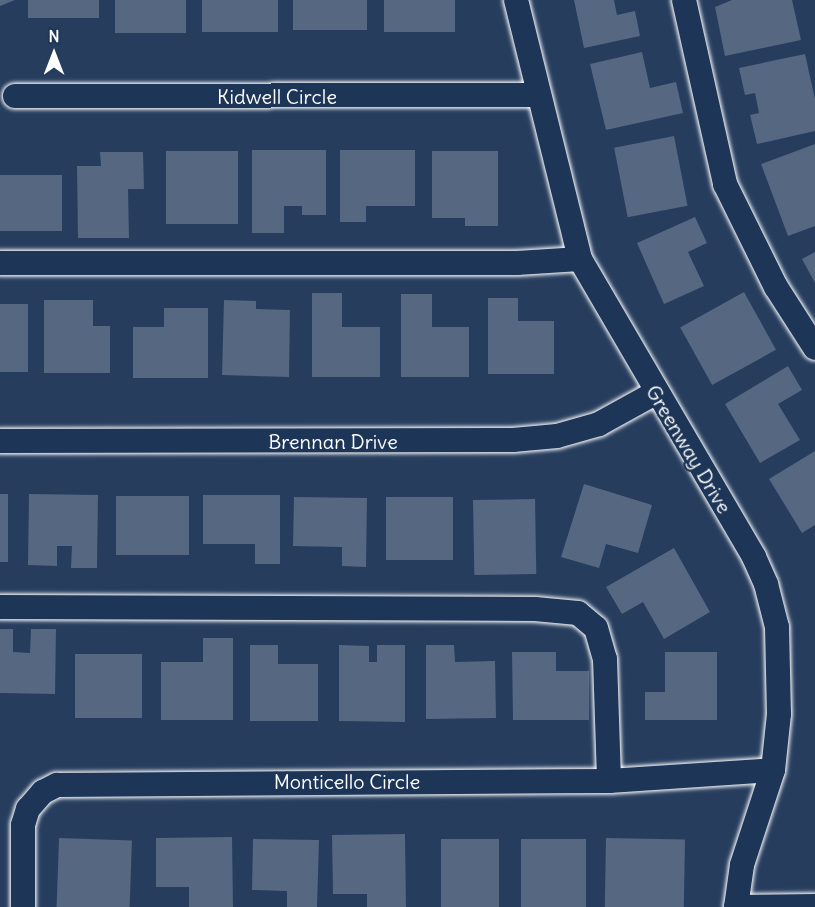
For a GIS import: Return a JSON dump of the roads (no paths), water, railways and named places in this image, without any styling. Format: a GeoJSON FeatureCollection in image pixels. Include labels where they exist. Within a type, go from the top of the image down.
{"type":"FeatureCollection","features":[{"type":"Feature","properties":{"kind":"street","name":"Greenway Drive"},"geometry":{"type":"LineString","coordinates":[[516,0],[580,259],[766,584],[777,627],[779,714],[773,771],[742,865],[736,907]]}},
{"type":"Feature","properties":{"kind":"street"},"geometry":{"type":"LineString","coordinates":[[684,0],[725,184],[776,287],[815,348]]}},
{"type":"Feature","properties":{"kind":"street","name":"Kidwell Circle"},"geometry":{"type":"LineString","coordinates":[[15,96],[538,95]]}},
{"type":"Feature","properties":{"kind":"street"},"geometry":{"type":"LineString","coordinates":[[0,263],[517,263],[580,259]]}},
{"type":"Feature","properties":{"kind":"street","name":"Brennan Drive"},"geometry":{"type":"LineString","coordinates":[[0,441],[513,440],[557,436],[598,424],[656,393]]}},
{"type":"Feature","properties":{"kind":"street"},"geometry":{"type":"LineString","coordinates":[[0,607],[523,609],[578,613],[596,628],[605,659],[609,781]]}},
{"type":"Feature","properties":{"kind":"street","name":"Monticello Circle"},"geometry":{"type":"LineString","coordinates":[[23,907],[23,825],[28,808],[43,792],[57,785],[609,781],[773,771]]}},
{"type":"Feature","properties":{"kind":"street"},"geometry":{"type":"LineString","coordinates":[[736,907],[815,906]]}}]}
